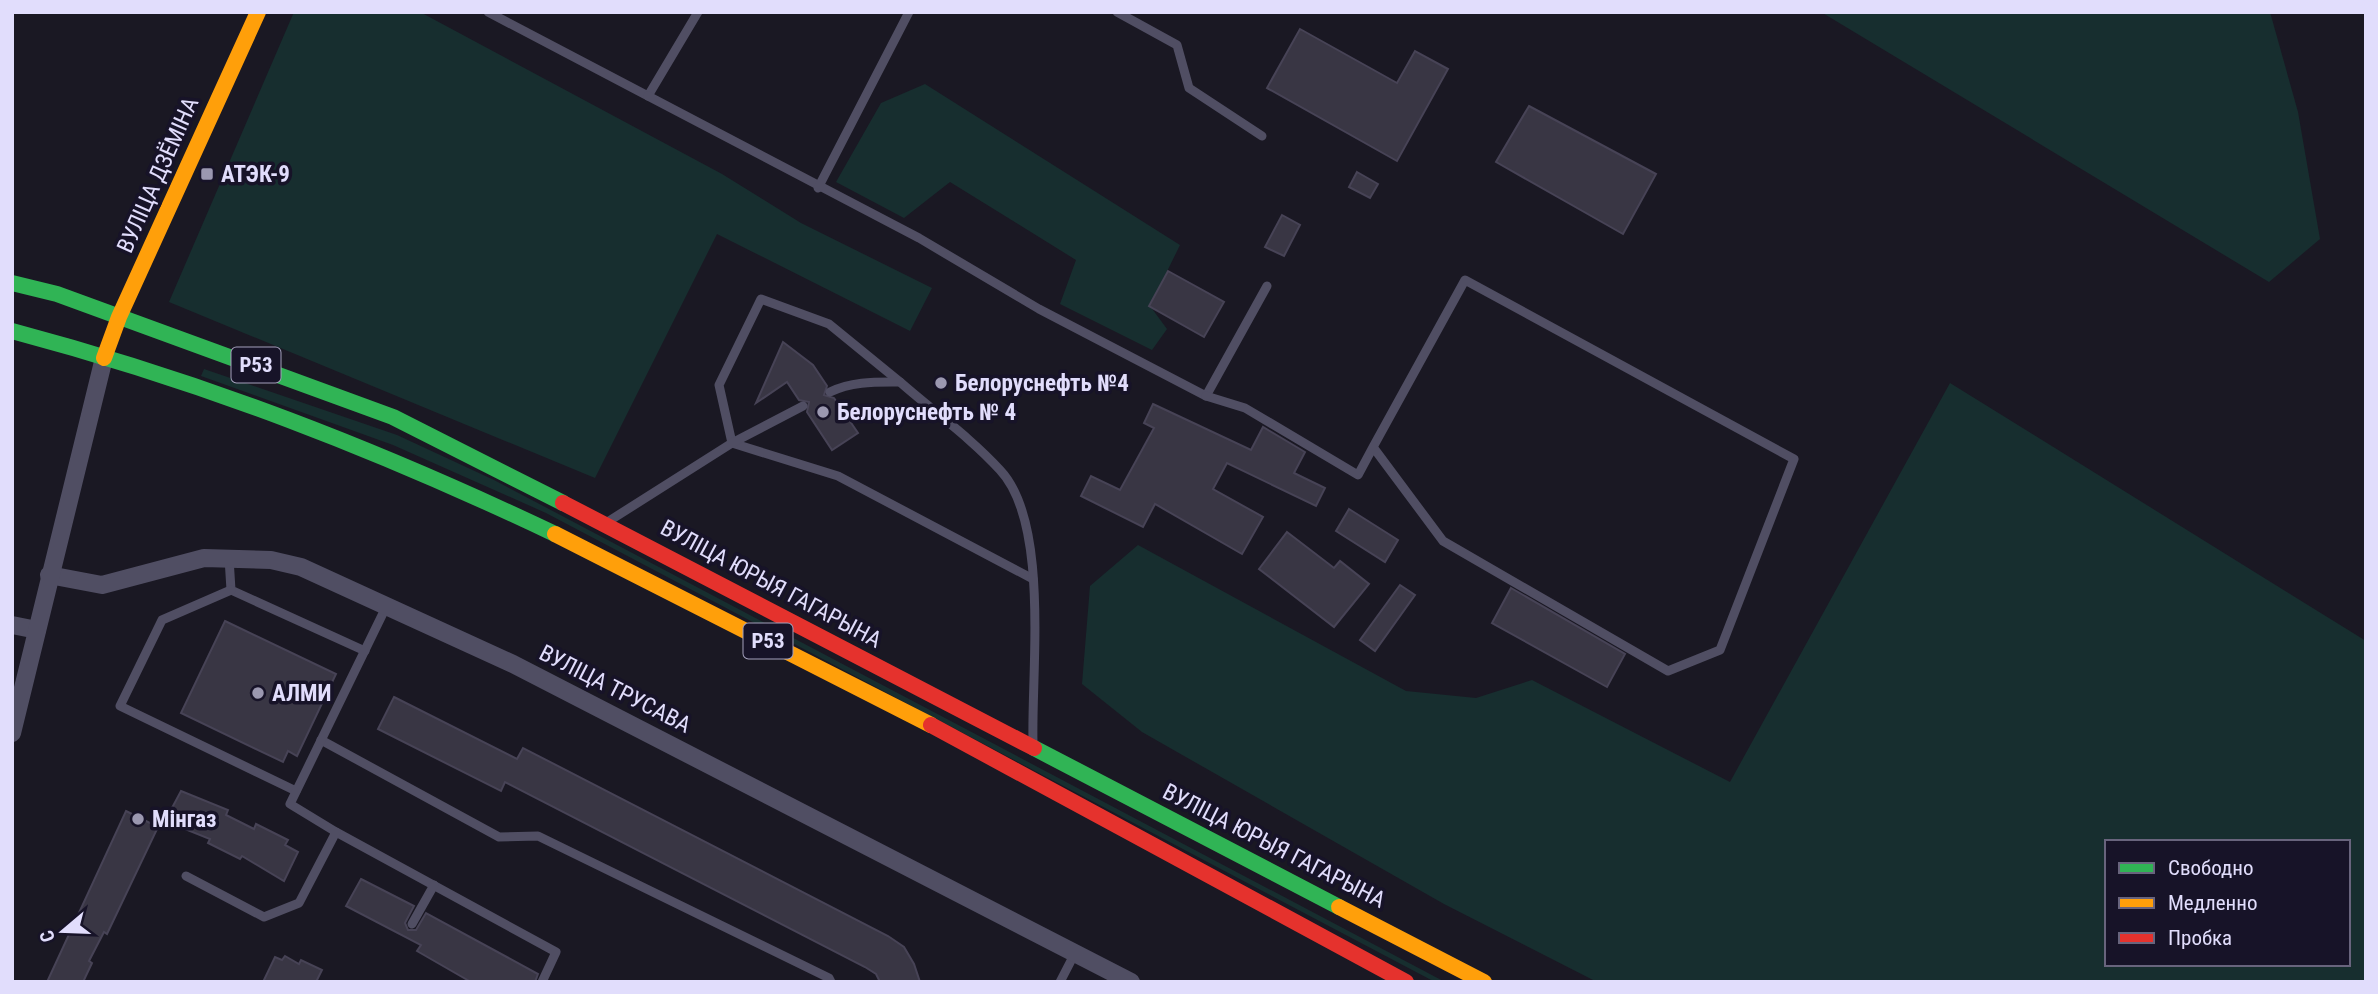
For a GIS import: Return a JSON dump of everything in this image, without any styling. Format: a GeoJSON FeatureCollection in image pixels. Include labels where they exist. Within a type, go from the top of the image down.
{"type":"FeatureCollection","features":[{"type":"Feature","properties":{"kind":"main road","name":"ВУЛІЦА ДЗЁМІНА"},"geometry":{"type":"LineString","coordinates":[[104,358],[118,317],[258,12]]}},
{"type":"Feature","properties":{"kind":"main road","name":"ВУЛІЦА ЮРЫЯ ГАГАРЫНА"},"geometry":{"type":"LineString","coordinates":[[12,283],[57,294],[393,417],[606,523],[1484,982]]}},
{"type":"Feature","properties":{"kind":"main road","name":"Р53"},"geometry":{"type":"LineString","coordinates":[[12,331],[282,415],[456,486],[580,544],[1024,774],[1406,982]]}},
{"type":"Feature","properties":{"kind":"street"},"geometry":{"type":"LineString","coordinates":[[12,733],[104,358]]}},
{"type":"Feature","properties":{"kind":"street","name":"ВУЛІЦА ТРУСАВА"},"geometry":{"type":"LineString","coordinates":[[49,575],[102,585],[204,558],[271,560],[301,567],[513,664],[1131,982]]}},
{"type":"Feature","properties":{"kind":"street"},"geometry":{"type":"LineString","coordinates":[[12,625],[37,630]]}},
{"type":"Feature","properties":{"kind":"lane"},"geometry":{"type":"LineString","coordinates":[[488,12],[919,238],[1039,309],[1206,396],[1245,408],[1357,475],[1465,280],[1794,458],[1720,650],[1668,671],[1443,541],[1373,447]]}},
{"type":"Feature","properties":{"kind":"lane"},"geometry":{"type":"LineString","coordinates":[[648,96],[698,12]]}},
{"type":"Feature","properties":{"kind":"lane"},"geometry":{"type":"LineString","coordinates":[[818,187],[909,12]]}},
{"type":"Feature","properties":{"kind":"lane"},"geometry":{"type":"LineString","coordinates":[[1117,12],[1177,45],[1189,88],[1262,136]]}},
{"type":"Feature","properties":{"kind":"lane"},"geometry":{"type":"LineString","coordinates":[[1206,396],[1267,286]]}},
{"type":"Feature","properties":{"kind":"lane"},"geometry":{"type":"LineString","coordinates":[[732,443],[719,385],[761,299],[829,324],[1002,471],[1016,497],[1024,523],[1033,579],[1036,650],[1034,747]]}},
{"type":"Feature","properties":{"kind":"lane"},"geometry":{"type":"LineString","coordinates":[[830,392],[842,386],[870,382],[900,382]]}},
{"type":"Feature","properties":{"kind":"lane"},"geometry":{"type":"LineString","coordinates":[[606,523],[732,443],[803,406]]}},
{"type":"Feature","properties":{"kind":"lane"},"geometry":{"type":"LineString","coordinates":[[732,443],[838,476],[1033,579]]}},
{"type":"Feature","properties":{"kind":"lane"},"geometry":{"type":"LineString","coordinates":[[229,558],[231,590]]}},
{"type":"Feature","properties":{"kind":"lane"},"geometry":{"type":"LineString","coordinates":[[296,791],[120,706],[162,620],[231,590],[365,652]]}},
{"type":"Feature","properties":{"kind":"lane"},"geometry":{"type":"LineString","coordinates":[[395,608],[365,652],[290,804],[433,886],[556,952],[542,982]]}},
{"type":"Feature","properties":{"kind":"lane"},"geometry":{"type":"LineString","coordinates":[[321,740],[499,838],[538,836],[829,978],[831,982]]}},
{"type":"Feature","properties":{"kind":"lane"},"geometry":{"type":"LineString","coordinates":[[186,876],[264,917],[299,903],[336,832]]}},
{"type":"Feature","properties":{"kind":"lane"},"geometry":{"type":"LineString","coordinates":[[412,924],[433,886]]}},
{"type":"Feature","properties":{"kind":"lane"},"geometry":{"type":"LineString","coordinates":[[1060,982],[1075,953]]}},
{"type":"Feature","properties":{"kind":"green space"},"geometry":{"type":"Polygon","coordinates":[[[294,12],[420,12],[722,174],[801,223],[932,288],[910,331],[717,234],[595,478],[169,302],[294,12]]]}},
{"type":"Feature","properties":{"kind":"green space"},"geometry":{"type":"Polygon","coordinates":[[[1821,12],[2270,12],[2298,112],[2320,239],[2269,282],[1821,12]]]}},
{"type":"Feature","properties":{"kind":"green space"},"geometry":{"type":"Polygon","coordinates":[[[925,84],[1180,245],[1150,306],[1167,329],[1152,350],[1060,304],[1076,260],[950,182],[904,218],[836,182],[881,103],[925,84]]]}},
{"type":"Feature","properties":{"kind":"green space"},"geometry":{"type":"Polygon","coordinates":[[[204,369],[397,435],[494,480],[1445,982],[1435,982],[546,513],[393,445],[201,376],[204,369]]]}},
{"type":"Feature","properties":{"kind":"green space"},"geometry":{"type":"Polygon","coordinates":[[[1950,383],[2366,641],[2366,982],[1597,982],[1444,904],[1142,732],[1082,684],[1090,586],[1138,545],[1406,691],[1476,698],[1532,680],[1730,782],[1950,383]]]}},
{"type":"Feature","properties":{"kind":"building"},"geometry":{"type":"Polygon","coordinates":[[[1300,29],[1397,83],[1415,51],[1448,69],[1397,161],[1267,88],[1300,29]]]}},
{"type":"Feature","properties":{"kind":"building"},"geometry":{"type":"Polygon","coordinates":[[[1529,106],[1656,174],[1623,234],[1496,162],[1529,106]]]}},
{"type":"Feature","properties":{"kind":"building"},"geometry":{"type":"Polygon","coordinates":[[[1357,172],[1378,184],[1370,198],[1349,187],[1357,172]]]}},
{"type":"Feature","properties":{"kind":"building"},"geometry":{"type":"Polygon","coordinates":[[[1282,215],[1300,225],[1284,256],[1265,247],[1282,215]]]}},
{"type":"Feature","properties":{"kind":"building"},"geometry":{"type":"Polygon","coordinates":[[[1168,271],[1224,302],[1204,337],[1149,306],[1168,271]]]}},
{"type":"Feature","properties":{"kind":"building"},"geometry":{"type":"Polygon","coordinates":[[[783,342],[813,365],[827,386],[824,395],[834,398],[858,433],[832,450],[807,412],[809,402],[799,400],[787,382],[756,403],[783,342]]]}},
{"type":"Feature","properties":{"kind":"building"},"geometry":{"type":"Polygon","coordinates":[[[1153,404],[1251,450],[1263,427],[1305,452],[1294,473],[1325,488],[1316,506],[1227,463],[1213,489],[1263,517],[1242,554],[1155,504],[1143,527],[1081,496],[1091,476],[1120,490],[1154,428],[1144,423],[1153,404]]]}},
{"type":"Feature","properties":{"kind":"building"},"geometry":{"type":"Polygon","coordinates":[[[1349,509],[1398,540],[1385,562],[1336,531],[1349,509]]]}},
{"type":"Feature","properties":{"kind":"building"},"geometry":{"type":"Polygon","coordinates":[[[1287,532],[1334,568],[1340,561],[1369,584],[1334,627],[1259,569],[1287,532]]]}},
{"type":"Feature","properties":{"kind":"building"},"geometry":{"type":"Polygon","coordinates":[[[1400,585],[1415,595],[1375,651],[1360,640],[1400,585]]]}},
{"type":"Feature","properties":{"kind":"building"},"geometry":{"type":"Polygon","coordinates":[[[1511,588],[1625,654],[1607,687],[1492,623],[1511,588]]]}},
{"type":"Feature","properties":{"kind":"building","name":"АЛМИ"},"geometry":{"type":"Polygon","coordinates":[[[225,621],[336,674],[297,756],[288,751],[283,762],[181,713],[225,621]]]}},
{"type":"Feature","properties":{"kind":"building"},"geometry":{"type":"Polygon","coordinates":[[[394,697],[517,759],[523,748],[888,936],[904,947],[920,982],[880,982],[876,974],[865,967],[505,782],[501,791],[378,729],[394,697]]]}},
{"type":"Feature","properties":{"kind":"building"},"geometry":{"type":"Polygon","coordinates":[[[181,791],[228,810],[226,815],[254,829],[256,824],[288,840],[285,845],[298,852],[284,881],[242,856],[240,859],[208,843],[210,839],[165,821],[181,791]]]}},
{"type":"Feature","properties":{"kind":"building"},"geometry":{"type":"Polygon","coordinates":[[[126,811],[158,827],[107,934],[104,932],[89,961],[92,963],[83,982],[47,982],[126,811]]]}},
{"type":"Feature","properties":{"kind":"building"},"geometry":{"type":"Polygon","coordinates":[[[361,879],[414,906],[405,923],[408,930],[416,930],[426,913],[538,974],[535,982],[471,982],[417,951],[421,945],[346,906],[361,879]]]}},
{"type":"Feature","properties":{"kind":"building"},"geometry":{"type":"Polygon","coordinates":[[[285,956],[299,964],[301,960],[322,970],[316,982],[263,982],[275,957],[282,960],[285,956]]]}},
{"type":"Feature","properties":{"kind":"traffic: fast"},"geometry":{"type":"LineString","coordinates":[[12,283],[57,294],[393,417],[563,503]]}},
{"type":"Feature","properties":{"kind":"traffic: fast"},"geometry":{"type":"LineString","coordinates":[[12,331],[153,372],[288,420],[422,474],[555,534]]}},
{"type":"Feature","properties":{"kind":"traffic: fast"},"geometry":{"type":"LineString","coordinates":[[1034,748],[1339,907]]}},
{"type":"Feature","properties":{"kind":"traffic: slow"},"geometry":{"type":"LineString","coordinates":[[104,358],[119,317],[258,12]]}},
{"type":"Feature","properties":{"kind":"traffic: slow"},"geometry":{"type":"LineString","coordinates":[[555,534],[931,725]]}},
{"type":"Feature","properties":{"kind":"traffic: slow"},"geometry":{"type":"LineString","coordinates":[[1339,907],[1484,982]]}},
{"type":"Feature","properties":{"kind":"traffic: jam"},"geometry":{"type":"LineString","coordinates":[[563,503],[1034,748]]}},
{"type":"Feature","properties":{"kind":"traffic: jam"},"geometry":{"type":"LineString","coordinates":[[931,725],[1406,982]]}},
{"type":"Feature","properties":{"kind":"place","name":"АТЭК-9"},"geometry":{"type":"Point","coordinates":[207,174]}},
{"type":"Feature","properties":{"kind":"place","name":"Белоруснефть №4"},"geometry":{"type":"Point","coordinates":[941,383]}},
{"type":"Feature","properties":{"kind":"place","name":"Белоруснефть № 4"},"geometry":{"type":"Point","coordinates":[823,412]}},
{"type":"Feature","properties":{"kind":"place","name":"АЛМИ"},"geometry":{"type":"Point","coordinates":[258,693]}},
{"type":"Feature","properties":{"kind":"place","name":"Мінгаз"},"geometry":{"type":"Point","coordinates":[138,819]}}]}
